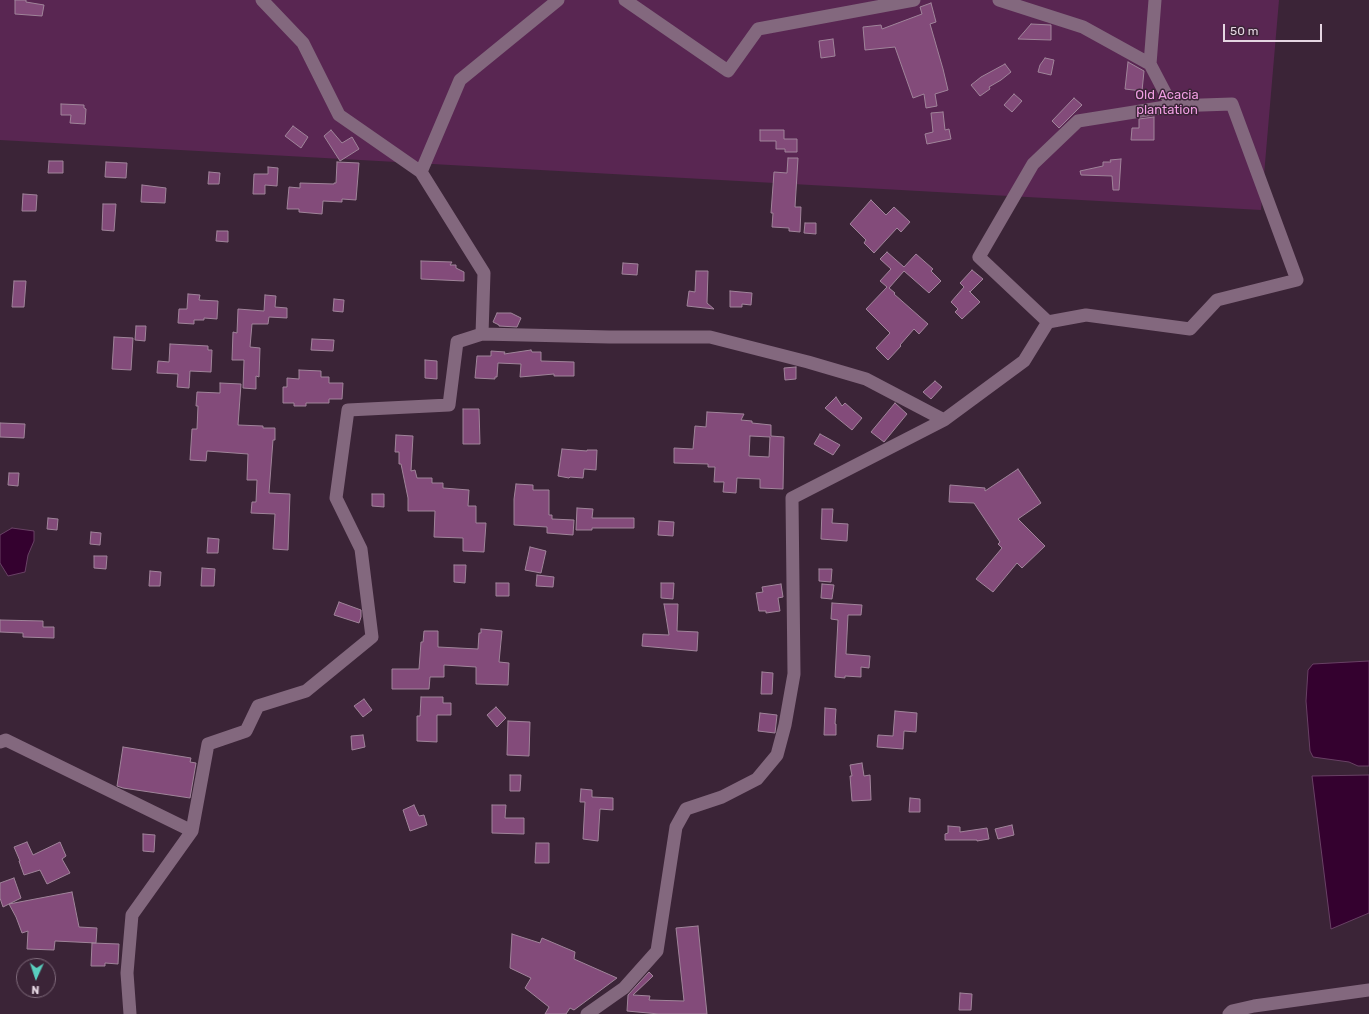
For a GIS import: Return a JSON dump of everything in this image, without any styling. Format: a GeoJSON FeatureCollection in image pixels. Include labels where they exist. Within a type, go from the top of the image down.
{"type":"FeatureCollection","features":[{"type":"Feature","properties":{"kind":"street"},"geometry":{"type":"LineString","coordinates":[[262,0],[303,43],[339,115],[421,172],[484,273],[482,334]]}},
{"type":"Feature","properties":{"kind":"street"},"geometry":{"type":"LineString","coordinates":[[421,172],[460,80],[558,0]]}},
{"type":"Feature","properties":{"kind":"street"},"geometry":{"type":"LineString","coordinates":[[625,0],[728,71],[758,29],[914,0]]}},
{"type":"Feature","properties":{"kind":"street"},"geometry":{"type":"LineString","coordinates":[[998,0],[1082,27],[1150,64]]}},
{"type":"Feature","properties":{"kind":"street"},"geometry":{"type":"LineString","coordinates":[[1155,0],[1150,64],[1172,106]]}},
{"type":"Feature","properties":{"kind":"street"},"geometry":{"type":"LineString","coordinates":[[587,1014],[624,988],[657,951],[676,827],[686,809],[722,797],[757,779],[776,755],[785,725],[794,674],[792,498],[944,420],[1024,361],[1048,322],[1086,315],[1190,329],[1217,300],[1297,280],[1232,104],[1172,106],[1078,121],[1032,164],[979,256],[1048,322]]}},
{"type":"Feature","properties":{"kind":"street"},"geometry":{"type":"LineString","coordinates":[[130,1014],[127,973],[132,915],[192,831],[208,744],[246,731],[258,706],[306,691],[372,637],[361,549],[336,498],[348,410],[449,406],[457,342],[482,334],[609,337],[710,337],[808,362],[866,379],[944,420]]}},
{"type":"Feature","properties":{"kind":"street"},"geometry":{"type":"LineString","coordinates":[[0,742],[6,740],[192,831]]}},
{"type":"Feature","properties":{"kind":"street"},"geometry":{"type":"LineString","coordinates":[[1229,1014],[1232,1011],[1254,1006],[1369,990]]}},
{"type":"Feature","properties":{"kind":"green space","name":"Old Acacia plantation"},"geometry":{"type":"Polygon","coordinates":[[[0,0],[1279,0],[1261,210],[0,140],[0,0]]]}},
{"type":"Feature","properties":{"kind":"shaded area"},"geometry":{"type":"Polygon","coordinates":[[[12,528],[34,531],[34,541],[28,555],[25,572],[8,576],[0,563],[0,535],[12,528]]]}},
{"type":"Feature","properties":{"kind":"shaded area"},"geometry":{"type":"Polygon","coordinates":[[[1369,661],[1369,766],[1358,766],[1349,762],[1313,757],[1310,751],[1306,701],[1308,670],[1313,664],[1369,661]]]}},
{"type":"Feature","properties":{"kind":"shaded area"},"geometry":{"type":"Polygon","coordinates":[[[1369,775],[1369,913],[1331,929],[1312,776],[1369,775]]]}},
{"type":"Feature","properties":{"kind":"building"},"geometry":{"type":"Polygon","coordinates":[[[15,0],[26,0],[26,2],[44,5],[42,16],[15,14],[15,0]]]}},
{"type":"Feature","properties":{"kind":"building"},"geometry":{"type":"Polygon","coordinates":[[[931,3],[936,22],[930,24],[948,90],[935,94],[937,106],[926,108],[924,94],[913,98],[895,47],[865,50],[863,27],[881,25],[882,29],[922,14],[920,7],[931,3]]]}},
{"type":"Feature","properties":{"kind":"building"},"geometry":{"type":"Polygon","coordinates":[[[1031,24],[1051,25],[1051,40],[1018,39],[1031,24]]]}},
{"type":"Feature","properties":{"kind":"building"},"geometry":{"type":"Polygon","coordinates":[[[833,39],[835,56],[821,58],[819,41],[833,39]]]}},
{"type":"Feature","properties":{"kind":"building"},"geometry":{"type":"Polygon","coordinates":[[[1045,58],[1054,60],[1051,75],[1038,72],[1040,65],[1045,58]]]}},
{"type":"Feature","properties":{"kind":"building"},"geometry":{"type":"Polygon","coordinates":[[[1128,62],[1144,71],[1142,91],[1125,89],[1128,62]]]}},
{"type":"Feature","properties":{"kind":"building"},"geometry":{"type":"Polygon","coordinates":[[[1005,64],[1011,72],[989,87],[990,89],[980,96],[971,85],[981,77],[1005,64]]]}},
{"type":"Feature","properties":{"kind":"building"},"geometry":{"type":"Polygon","coordinates":[[[1014,94],[1022,101],[1012,112],[1004,105],[1014,94]]]}},
{"type":"Feature","properties":{"kind":"building"},"geometry":{"type":"Polygon","coordinates":[[[1074,98],[1082,105],[1059,128],[1052,121],[1074,98]]]}},
{"type":"Feature","properties":{"kind":"building"},"geometry":{"type":"Polygon","coordinates":[[[61,104],[84,105],[84,108],[86,109],[85,124],[70,123],[71,115],[61,115],[61,104]]]}},
{"type":"Feature","properties":{"kind":"building"},"geometry":{"type":"Polygon","coordinates":[[[943,112],[945,130],[949,129],[951,139],[927,144],[925,134],[933,132],[931,113],[943,112]]]}},
{"type":"Feature","properties":{"kind":"building"},"geometry":{"type":"Polygon","coordinates":[[[1154,117],[1154,140],[1131,140],[1132,128],[1139,128],[1139,119],[1154,117]]]}},
{"type":"Feature","properties":{"kind":"building"},"geometry":{"type":"Polygon","coordinates":[[[293,126],[308,137],[301,148],[285,136],[293,126]]]}},
{"type":"Feature","properties":{"kind":"building"},"geometry":{"type":"Polygon","coordinates":[[[331,130],[342,143],[352,137],[359,149],[340,161],[324,136],[331,130]]]}},
{"type":"Feature","properties":{"kind":"building"},"geometry":{"type":"Polygon","coordinates":[[[760,130],[784,130],[784,139],[797,139],[797,152],[785,152],[785,149],[776,149],[776,141],[760,141],[760,130]]]}},
{"type":"Feature","properties":{"kind":"building"},"geometry":{"type":"Polygon","coordinates":[[[788,158],[798,158],[795,207],[801,207],[800,232],[789,231],[789,228],[772,227],[773,213],[771,213],[774,172],[787,173],[788,158]]]}},
{"type":"Feature","properties":{"kind":"building"},"geometry":{"type":"Polygon","coordinates":[[[1121,159],[1119,190],[1113,190],[1112,176],[1081,175],[1080,171],[1103,166],[1103,162],[1111,162],[1110,160],[1121,159]]]}},
{"type":"Feature","properties":{"kind":"building"},"geometry":{"type":"Polygon","coordinates":[[[49,161],[63,161],[63,173],[48,173],[49,161]]]}},
{"type":"Feature","properties":{"kind":"building"},"geometry":{"type":"Polygon","coordinates":[[[106,162],[127,163],[126,178],[105,177],[106,162]]]}},
{"type":"Feature","properties":{"kind":"building"},"geometry":{"type":"Polygon","coordinates":[[[337,162],[359,163],[356,200],[342,199],[342,202],[323,201],[322,214],[299,212],[299,209],[287,209],[289,187],[300,188],[300,183],[336,183],[337,162]]]}},
{"type":"Feature","properties":{"kind":"building"},"geometry":{"type":"Polygon","coordinates":[[[268,167],[278,168],[277,186],[265,185],[265,194],[253,194],[254,174],[268,174],[268,167]]]}},
{"type":"Feature","properties":{"kind":"building"},"geometry":{"type":"Polygon","coordinates":[[[209,172],[220,173],[219,184],[208,184],[209,172]]]}},
{"type":"Feature","properties":{"kind":"building"},"geometry":{"type":"Polygon","coordinates":[[[142,185],[166,188],[165,203],[141,202],[142,185]]]}},
{"type":"Feature","properties":{"kind":"building"},"geometry":{"type":"Polygon","coordinates":[[[23,194],[37,195],[36,211],[22,211],[23,194]]]}},
{"type":"Feature","properties":{"kind":"building"},"geometry":{"type":"Polygon","coordinates":[[[871,200],[886,215],[894,207],[910,222],[901,232],[897,228],[874,253],[864,243],[866,240],[850,224],[871,200]]]}},
{"type":"Feature","properties":{"kind":"building"},"geometry":{"type":"Polygon","coordinates":[[[103,204],[116,204],[114,231],[102,230],[103,204]]]}},
{"type":"Feature","properties":{"kind":"building"},"geometry":{"type":"Polygon","coordinates":[[[805,223],[816,223],[816,234],[804,233],[805,223]]]}},
{"type":"Feature","properties":{"kind":"building"},"geometry":{"type":"Polygon","coordinates":[[[217,231],[228,231],[228,242],[216,241],[217,231]]]}},
{"type":"Feature","properties":{"kind":"building"},"geometry":{"type":"Polygon","coordinates":[[[887,252],[904,267],[916,254],[933,269],[931,271],[941,281],[929,293],[904,271],[889,288],[928,324],[919,334],[914,329],[888,360],[876,348],[890,333],[866,309],[887,287],[880,281],[891,269],[880,259],[887,252]]]}},
{"type":"Feature","properties":{"kind":"building"},"geometry":{"type":"Polygon","coordinates":[[[421,261],[452,262],[450,265],[456,265],[456,268],[464,272],[464,281],[421,279],[421,261]]]}},
{"type":"Feature","properties":{"kind":"building"},"geometry":{"type":"Polygon","coordinates":[[[623,263],[638,264],[637,275],[622,274],[623,263]]]}},
{"type":"Feature","properties":{"kind":"building"},"geometry":{"type":"Polygon","coordinates":[[[972,270],[983,279],[970,292],[980,302],[962,319],[955,312],[958,309],[951,302],[964,287],[960,283],[972,270]]]}},
{"type":"Feature","properties":{"kind":"building"},"geometry":{"type":"Polygon","coordinates":[[[696,271],[708,271],[707,303],[714,309],[687,306],[689,291],[695,292],[696,271]]]}},
{"type":"Feature","properties":{"kind":"building"},"geometry":{"type":"Polygon","coordinates":[[[14,281],[26,281],[24,307],[12,307],[14,281]]]}},
{"type":"Feature","properties":{"kind":"building"},"geometry":{"type":"Polygon","coordinates":[[[730,291],[752,293],[751,305],[742,304],[742,307],[730,307],[730,291]]]}},
{"type":"Feature","properties":{"kind":"building"},"geometry":{"type":"Polygon","coordinates":[[[188,294],[200,295],[199,300],[218,301],[217,319],[204,318],[204,320],[194,320],[194,324],[178,323],[179,309],[187,309],[188,294]]]}},
{"type":"Feature","properties":{"kind":"building"},"geometry":{"type":"Polygon","coordinates":[[[265,295],[276,296],[275,307],[287,308],[287,318],[269,317],[268,324],[252,324],[250,347],[260,348],[259,377],[256,376],[256,389],[243,388],[244,360],[232,360],[233,332],[237,333],[238,309],[264,311],[265,295]]]}},
{"type":"Feature","properties":{"kind":"building"},"geometry":{"type":"Polygon","coordinates":[[[334,299],[344,300],[343,312],[333,311],[334,299]]]}},
{"type":"Feature","properties":{"kind":"building"},"geometry":{"type":"Polygon","coordinates":[[[497,313],[511,313],[521,318],[517,327],[499,326],[493,322],[497,313]]]}},
{"type":"Feature","properties":{"kind":"building"},"geometry":{"type":"Polygon","coordinates":[[[136,326],[146,326],[145,341],[135,340],[136,326]]]}},
{"type":"Feature","properties":{"kind":"building"},"geometry":{"type":"Polygon","coordinates":[[[114,337],[133,338],[131,370],[112,369],[114,337]]]}},
{"type":"Feature","properties":{"kind":"building"},"geometry":{"type":"Polygon","coordinates":[[[312,339],[334,340],[333,351],[311,350],[312,339]]]}},
{"type":"Feature","properties":{"kind":"building"},"geometry":{"type":"Polygon","coordinates":[[[170,344],[208,346],[208,350],[212,350],[211,372],[190,371],[189,388],[177,387],[178,374],[157,373],[158,361],[169,362],[170,344]]]}},
{"type":"Feature","properties":{"kind":"building"},"geometry":{"type":"Polygon","coordinates":[[[531,350],[532,352],[541,352],[541,361],[574,362],[574,376],[554,376],[554,374],[520,377],[521,364],[498,363],[497,377],[495,377],[495,379],[475,378],[477,356],[491,356],[491,351],[505,352],[504,354],[531,350]]]}},
{"type":"Feature","properties":{"kind":"building"},"geometry":{"type":"Polygon","coordinates":[[[425,360],[437,361],[437,379],[425,378],[425,360]]]}},
{"type":"Feature","properties":{"kind":"building"},"geometry":{"type":"Polygon","coordinates":[[[796,367],[796,379],[785,380],[784,368],[796,367]]]}},
{"type":"Feature","properties":{"kind":"building"},"geometry":{"type":"Polygon","coordinates":[[[299,370],[321,371],[321,377],[329,377],[329,383],[343,383],[342,399],[329,399],[329,403],[306,403],[306,406],[294,406],[294,403],[283,403],[283,387],[287,387],[287,378],[299,379],[299,370]]]}},
{"type":"Feature","properties":{"kind":"building"},"geometry":{"type":"Polygon","coordinates":[[[935,381],[942,387],[931,399],[923,392],[935,381]]]}},
{"type":"Feature","properties":{"kind":"building"},"geometry":{"type":"Polygon","coordinates":[[[220,383],[241,384],[238,425],[275,428],[269,493],[290,494],[288,550],[273,549],[275,514],[251,513],[252,502],[256,502],[257,480],[247,480],[248,454],[207,451],[206,461],[190,460],[192,429],[197,429],[197,392],[220,393],[220,383]]]}},
{"type":"Feature","properties":{"kind":"building"},"geometry":{"type":"Polygon","coordinates":[[[836,397],[842,406],[845,403],[862,418],[852,430],[825,408],[836,397]]]}},
{"type":"Feature","properties":{"kind":"building"},"geometry":{"type":"Polygon","coordinates":[[[895,403],[907,414],[884,442],[871,432],[895,403]]]}},
{"type":"Feature","properties":{"kind":"building"},"geometry":{"type":"Polygon","coordinates":[[[463,409],[479,409],[480,444],[463,444],[463,409]]]}},
{"type":"Feature","properties":{"kind":"building"},"geometry":{"type":"Polygon","coordinates":[[[707,412],[744,414],[741,420],[771,425],[771,436],[784,437],[783,489],[760,488],[760,479],[737,478],[736,493],[723,492],[724,482],[714,482],[715,467],[708,467],[708,464],[674,463],[674,448],[693,449],[695,426],[706,427],[707,412]],[[750,436],[749,456],[769,457],[770,437],[750,436]]]}},
{"type":"Feature","properties":{"kind":"building"},"geometry":{"type":"Polygon","coordinates":[[[0,423],[25,424],[24,438],[0,437],[0,423]]]}},
{"type":"Feature","properties":{"kind":"building"},"geometry":{"type":"Polygon","coordinates":[[[820,434],[840,445],[833,455],[814,444],[820,434]]]}},
{"type":"Feature","properties":{"kind":"building"},"geometry":{"type":"Polygon","coordinates":[[[396,435],[413,436],[411,471],[415,470],[417,478],[432,478],[432,483],[443,483],[443,488],[469,490],[468,506],[476,506],[476,523],[486,523],[484,552],[463,551],[463,538],[434,537],[435,511],[408,511],[408,498],[401,464],[399,464],[399,452],[395,452],[396,435]]]}},
{"type":"Feature","properties":{"kind":"building"},"geometry":{"type":"Polygon","coordinates":[[[562,449],[587,451],[597,450],[596,470],[584,469],[583,478],[558,476],[562,449]]]}},
{"type":"Feature","properties":{"kind":"building"},"geometry":{"type":"Polygon","coordinates":[[[1018,469],[1041,503],[1018,519],[1045,546],[1022,568],[1017,563],[993,592],[976,579],[1002,548],[998,544],[1000,542],[974,503],[949,502],[950,485],[985,488],[985,491],[1018,469]]]}},
{"type":"Feature","properties":{"kind":"building"},"geometry":{"type":"Polygon","coordinates":[[[9,473],[19,473],[18,486],[8,485],[9,473]]]}},
{"type":"Feature","properties":{"kind":"building"},"geometry":{"type":"Polygon","coordinates":[[[516,484],[533,485],[533,490],[549,490],[549,515],[552,515],[552,519],[574,520],[573,535],[547,533],[547,527],[514,525],[514,499],[516,484]]]}},
{"type":"Feature","properties":{"kind":"building"},"geometry":{"type":"Polygon","coordinates":[[[372,494],[384,494],[384,507],[372,506],[372,494]]]}},
{"type":"Feature","properties":{"kind":"building"},"geometry":{"type":"Polygon","coordinates":[[[577,508],[593,509],[592,518],[634,518],[634,528],[592,528],[592,530],[576,530],[577,508]]]}},
{"type":"Feature","properties":{"kind":"building"},"geometry":{"type":"Polygon","coordinates":[[[822,509],[833,509],[832,523],[848,524],[847,541],[821,539],[822,509]]]}},
{"type":"Feature","properties":{"kind":"building"},"geometry":{"type":"Polygon","coordinates":[[[48,518],[58,519],[57,530],[47,529],[48,518]]]}},
{"type":"Feature","properties":{"kind":"building"},"geometry":{"type":"Polygon","coordinates":[[[659,521],[674,522],[673,536],[658,535],[659,521]]]}},
{"type":"Feature","properties":{"kind":"building"},"geometry":{"type":"Polygon","coordinates":[[[91,532],[101,533],[100,545],[90,544],[91,532]]]}},
{"type":"Feature","properties":{"kind":"building"},"geometry":{"type":"Polygon","coordinates":[[[208,538],[219,539],[218,553],[207,553],[208,538]]]}},
{"type":"Feature","properties":{"kind":"building"},"geometry":{"type":"Polygon","coordinates":[[[530,547],[546,551],[541,573],[525,570],[530,547]]]}},
{"type":"Feature","properties":{"kind":"building"},"geometry":{"type":"Polygon","coordinates":[[[94,556],[107,556],[106,569],[94,568],[94,556]]]}},
{"type":"Feature","properties":{"kind":"building"},"geometry":{"type":"Polygon","coordinates":[[[454,565],[466,565],[465,583],[454,582],[454,565]]]}},
{"type":"Feature","properties":{"kind":"building"},"geometry":{"type":"Polygon","coordinates":[[[202,568],[215,569],[214,586],[201,586],[202,568]]]}},
{"type":"Feature","properties":{"kind":"building"},"geometry":{"type":"Polygon","coordinates":[[[819,569],[832,569],[831,582],[819,581],[819,569]]]}},
{"type":"Feature","properties":{"kind":"building"},"geometry":{"type":"Polygon","coordinates":[[[150,571],[161,572],[160,586],[149,586],[150,571]]]}},
{"type":"Feature","properties":{"kind":"building"},"geometry":{"type":"Polygon","coordinates":[[[537,575],[554,577],[553,587],[536,586],[537,575]]]}},
{"type":"Feature","properties":{"kind":"building"},"geometry":{"type":"Polygon","coordinates":[[[496,583],[509,583],[509,596],[496,596],[496,583]]]}},
{"type":"Feature","properties":{"kind":"building"},"geometry":{"type":"Polygon","coordinates":[[[661,583],[674,583],[673,599],[661,598],[661,583]]]}},
{"type":"Feature","properties":{"kind":"building"},"geometry":{"type":"Polygon","coordinates":[[[781,584],[783,597],[778,598],[780,611],[766,613],[766,611],[759,611],[756,593],[763,592],[762,587],[781,584]]]}},
{"type":"Feature","properties":{"kind":"building"},"geometry":{"type":"Polygon","coordinates":[[[822,584],[834,585],[832,599],[821,598],[822,584]]]}},
{"type":"Feature","properties":{"kind":"building"},"geometry":{"type":"Polygon","coordinates":[[[339,602],[361,610],[359,623],[334,615],[339,602]]]}},
{"type":"Feature","properties":{"kind":"building"},"geometry":{"type":"Polygon","coordinates":[[[832,603],[862,605],[861,615],[848,615],[846,654],[870,656],[869,668],[861,667],[861,677],[835,677],[838,620],[831,619],[832,603]]]}},
{"type":"Feature","properties":{"kind":"building"},"geometry":{"type":"Polygon","coordinates":[[[664,604],[678,604],[677,631],[698,632],[697,651],[642,646],[643,634],[669,635],[664,604]]]}},
{"type":"Feature","properties":{"kind":"building"},"geometry":{"type":"Polygon","coordinates":[[[0,620],[43,621],[43,627],[54,627],[54,638],[23,637],[23,633],[0,632],[0,620]]]}},
{"type":"Feature","properties":{"kind":"building"},"geometry":{"type":"Polygon","coordinates":[[[481,629],[502,631],[499,662],[509,663],[508,685],[476,684],[476,667],[444,665],[444,677],[430,677],[429,689],[392,689],[392,669],[419,669],[421,642],[423,642],[424,631],[438,631],[438,647],[478,649],[479,633],[481,633],[481,629]]]}},
{"type":"Feature","properties":{"kind":"building"},"geometry":{"type":"Polygon","coordinates":[[[762,672],[773,673],[772,694],[761,694],[762,672]]]}},
{"type":"Feature","properties":{"kind":"building"},"geometry":{"type":"Polygon","coordinates":[[[421,697],[443,697],[443,703],[451,703],[451,715],[437,715],[437,742],[417,741],[417,716],[420,716],[421,697]]]}},
{"type":"Feature","properties":{"kind":"building"},"geometry":{"type":"Polygon","coordinates":[[[364,699],[372,710],[363,717],[354,706],[364,699]]]}},
{"type":"Feature","properties":{"kind":"building"},"geometry":{"type":"Polygon","coordinates":[[[496,707],[506,718],[497,727],[487,715],[496,707]]]}},
{"type":"Feature","properties":{"kind":"building"},"geometry":{"type":"Polygon","coordinates":[[[825,708],[836,709],[836,735],[824,735],[825,708]]]}},
{"type":"Feature","properties":{"kind":"building"},"geometry":{"type":"Polygon","coordinates":[[[895,711],[917,713],[916,732],[904,731],[903,749],[877,747],[878,735],[893,736],[895,711]]]}},
{"type":"Feature","properties":{"kind":"building"},"geometry":{"type":"Polygon","coordinates":[[[760,713],[777,715],[775,733],[758,731],[760,713]]]}},
{"type":"Feature","properties":{"kind":"building"},"geometry":{"type":"Polygon","coordinates":[[[508,721],[530,722],[529,756],[507,755],[508,721]]]}},
{"type":"Feature","properties":{"kind":"building"},"geometry":{"type":"Polygon","coordinates":[[[363,735],[365,747],[352,750],[351,736],[363,735]]]}},
{"type":"Feature","properties":{"kind":"building"},"geometry":{"type":"Polygon","coordinates":[[[123,747],[191,758],[190,762],[196,763],[190,798],[117,786],[123,747]]]}},
{"type":"Feature","properties":{"kind":"building"},"geometry":{"type":"Polygon","coordinates":[[[862,763],[864,776],[870,775],[871,800],[852,801],[850,776],[852,776],[850,765],[862,763]]]}},
{"type":"Feature","properties":{"kind":"building"},"geometry":{"type":"Polygon","coordinates":[[[510,775],[521,775],[520,791],[510,791],[510,775]]]}},
{"type":"Feature","properties":{"kind":"building"},"geometry":{"type":"Polygon","coordinates":[[[581,789],[592,790],[592,797],[613,798],[613,810],[600,809],[598,841],[583,839],[585,802],[580,802],[581,789]]]}},
{"type":"Feature","properties":{"kind":"building"},"geometry":{"type":"Polygon","coordinates":[[[910,798],[920,799],[920,812],[909,812],[910,798]]]}},
{"type":"Feature","properties":{"kind":"building"},"geometry":{"type":"Polygon","coordinates":[[[414,805],[419,816],[424,815],[427,825],[410,831],[403,810],[414,805]]]}},
{"type":"Feature","properties":{"kind":"building"},"geometry":{"type":"Polygon","coordinates":[[[492,805],[506,805],[505,818],[524,818],[524,834],[492,833],[492,805]]]}},
{"type":"Feature","properties":{"kind":"building"},"geometry":{"type":"Polygon","coordinates":[[[1012,825],[1014,835],[998,839],[995,829],[1012,825]]]}},
{"type":"Feature","properties":{"kind":"building"},"geometry":{"type":"Polygon","coordinates":[[[948,826],[960,827],[960,832],[987,828],[989,839],[977,841],[945,840],[945,834],[948,833],[948,826]]]}},
{"type":"Feature","properties":{"kind":"building"},"geometry":{"type":"Polygon","coordinates":[[[143,834],[155,835],[154,852],[143,851],[143,834]]]}},
{"type":"Feature","properties":{"kind":"building"},"geometry":{"type":"Polygon","coordinates":[[[27,842],[33,855],[60,842],[66,856],[62,859],[70,873],[47,884],[40,870],[24,875],[14,847],[27,842]]]}},
{"type":"Feature","properties":{"kind":"building"},"geometry":{"type":"Polygon","coordinates":[[[536,843],[549,843],[549,863],[535,863],[536,843]]]}},
{"type":"Feature","properties":{"kind":"building"},"geometry":{"type":"Polygon","coordinates":[[[14,878],[21,898],[3,907],[0,898],[0,883],[14,878]]]}},
{"type":"Feature","properties":{"kind":"building"},"geometry":{"type":"Polygon","coordinates":[[[72,892],[79,927],[97,928],[96,943],[55,941],[54,950],[27,949],[28,931],[22,933],[9,904],[72,892]]]}},
{"type":"Feature","properties":{"kind":"building"},"geometry":{"type":"Polygon","coordinates":[[[698,926],[707,1014],[659,1014],[627,1011],[628,995],[649,972],[653,976],[633,995],[650,996],[649,1000],[684,1001],[676,928],[698,926]]]}},
{"type":"Feature","properties":{"kind":"building"},"geometry":{"type":"Polygon","coordinates":[[[512,934],[540,943],[542,938],[575,952],[574,959],[617,978],[574,1010],[570,1008],[566,1014],[545,1014],[549,1007],[525,988],[531,978],[510,968],[512,934]]]}},
{"type":"Feature","properties":{"kind":"building"},"geometry":{"type":"Polygon","coordinates":[[[92,943],[119,944],[118,964],[105,963],[105,966],[91,966],[92,943]]]}},
{"type":"Feature","properties":{"kind":"building"},"geometry":{"type":"Polygon","coordinates":[[[960,993],[972,994],[971,1010],[959,1010],[960,993]]]}}]}
